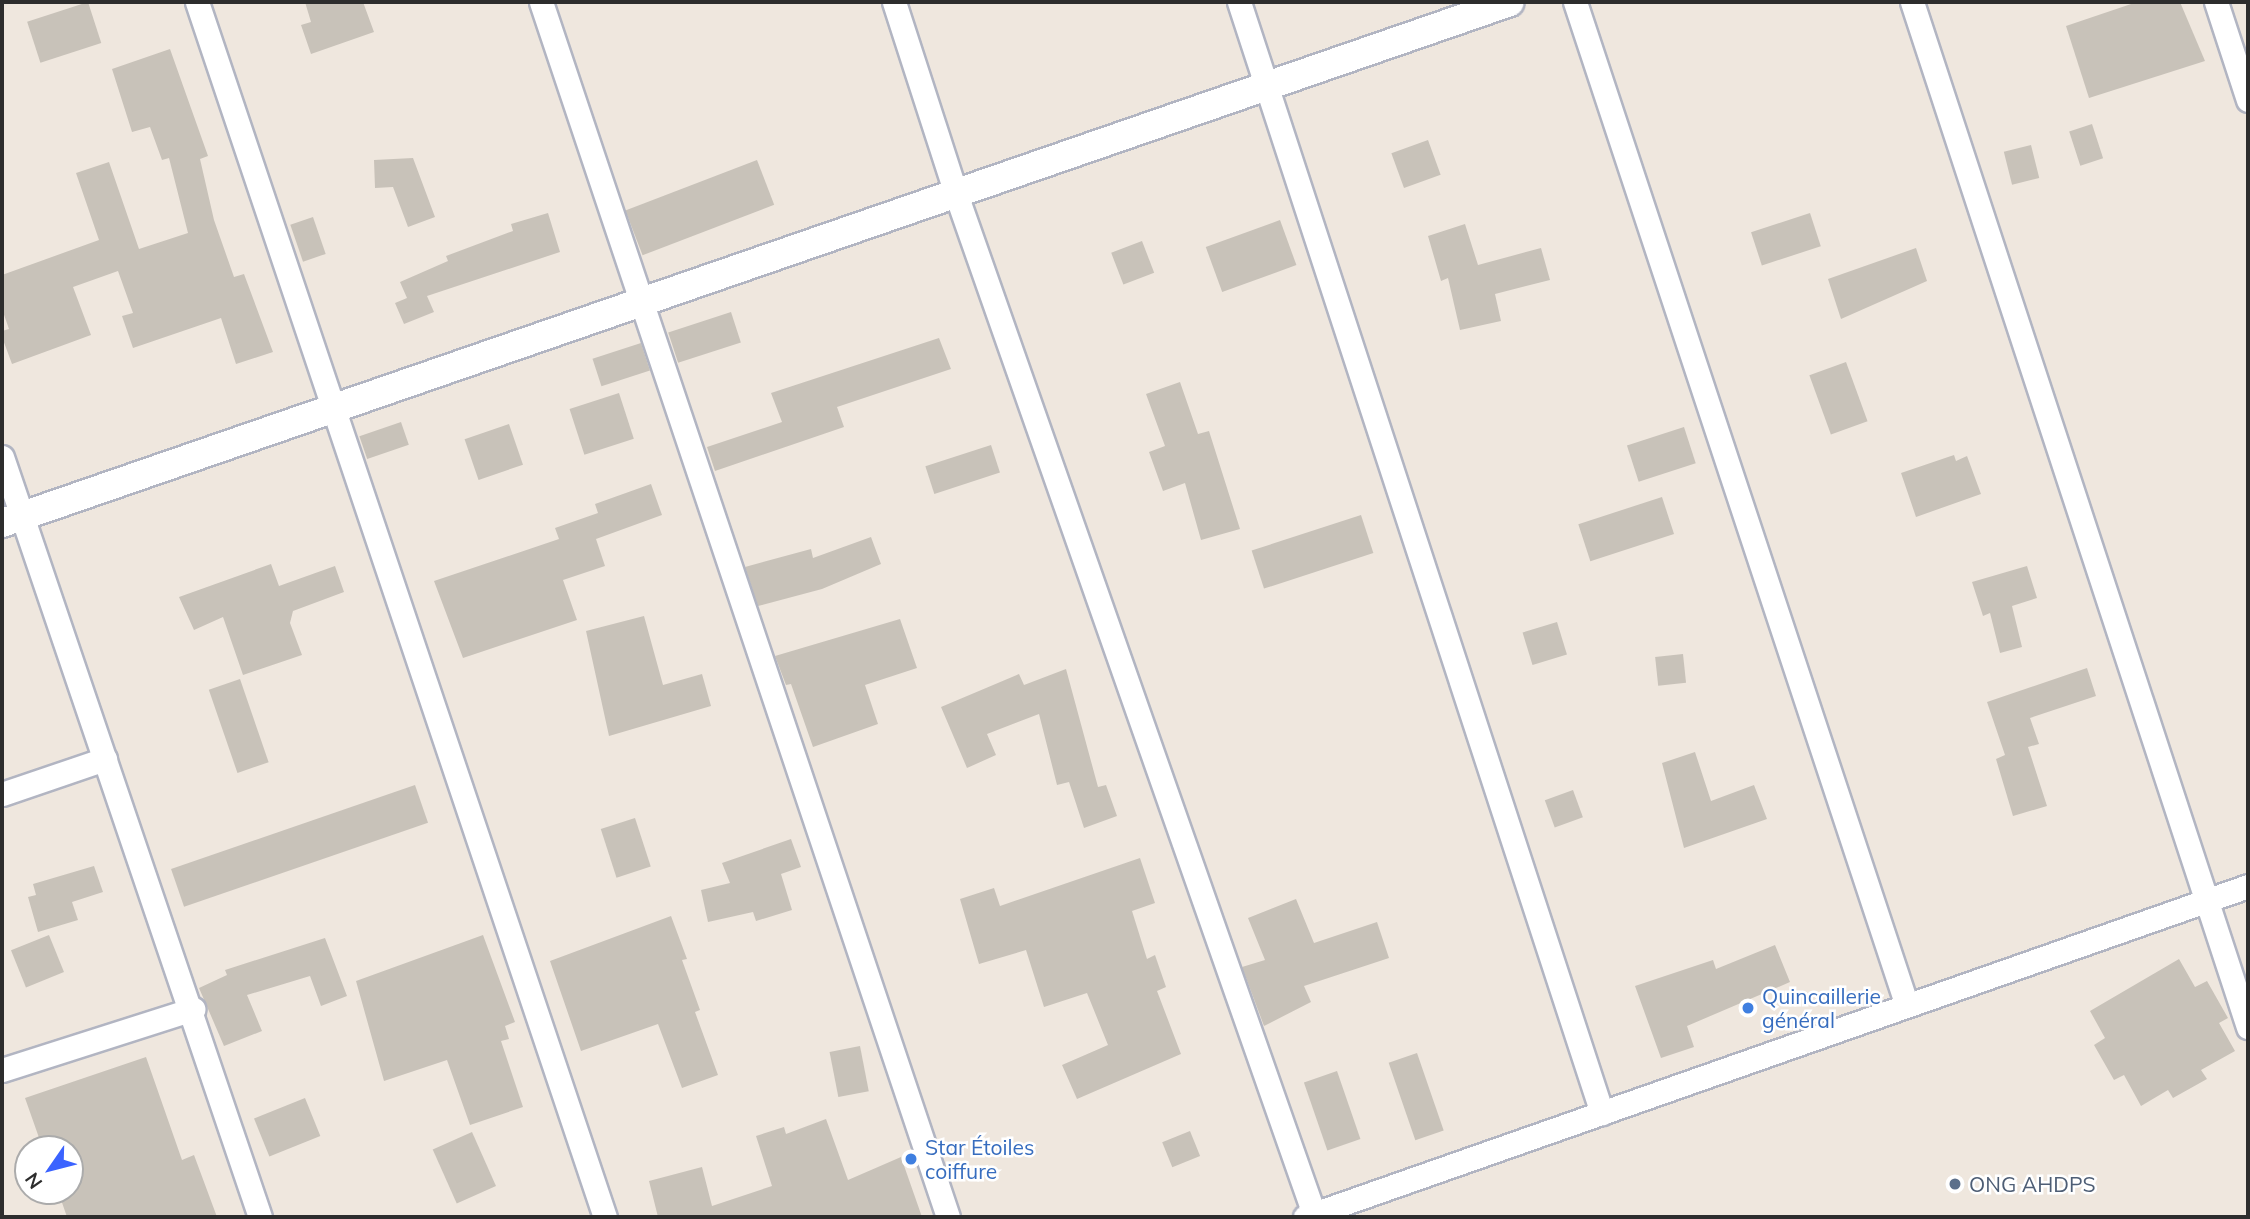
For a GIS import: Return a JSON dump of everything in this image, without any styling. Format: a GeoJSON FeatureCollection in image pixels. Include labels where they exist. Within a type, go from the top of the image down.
{"type":"FeatureCollection","features":[{"type":"Feature","properties":{"kind":"street"},"geometry":{"type":"LineString","coordinates":[[197,2],[336,408],[605,1217]]}},
{"type":"Feature","properties":{"kind":"street"},"geometry":{"type":"LineString","coordinates":[[541,2],[639,303],[948,1217]]}},
{"type":"Feature","properties":{"kind":"street"},"geometry":{"type":"LineString","coordinates":[[894,2],[956,194],[1311,1216],[1906,1003],[2248,886]]}},
{"type":"Feature","properties":{"kind":"street"},"geometry":{"type":"LineString","coordinates":[[1239,2],[1602,1113]]}},
{"type":"Feature","properties":{"kind":"street"},"geometry":{"type":"LineString","coordinates":[[12,519],[1510,2]]}},
{"type":"Feature","properties":{"kind":"street"},"geometry":{"type":"LineString","coordinates":[[1575,2],[1906,1003]]}},
{"type":"Feature","properties":{"kind":"street"},"geometry":{"type":"LineString","coordinates":[[1912,2],[2248,1027]]}},
{"type":"Feature","properties":{"kind":"street"},"geometry":{"type":"LineString","coordinates":[[2216,2],[2248,100]]}},
{"type":"Feature","properties":{"kind":"street"},"geometry":{"type":"LineString","coordinates":[[2,457],[12,519],[105,758],[193,1009],[260,1217]]}},
{"type":"Feature","properties":{"kind":"street"},"geometry":{"type":"LineString","coordinates":[[2,794],[105,758]]}},
{"type":"Feature","properties":{"kind":"street"},"geometry":{"type":"LineString","coordinates":[[2,1070],[193,1009]]}},
{"type":"Feature","properties":{"kind":"building"},"geometry":{"type":"Polygon","coordinates":[[[88,2],[101,43],[40,63],[27,22],[88,2]]]}},
{"type":"Feature","properties":{"kind":"building"},"geometry":{"type":"Polygon","coordinates":[[[305,2],[363,2],[374,32],[311,54],[301,25],[311,22],[305,2]]]}},
{"type":"Feature","properties":{"kind":"building"},"geometry":{"type":"Polygon","coordinates":[[[2137,2],[2180,2],[2205,61],[2089,98],[2066,26],[2137,2]]]}},
{"type":"Feature","properties":{"kind":"building"},"geometry":{"type":"Polygon","coordinates":[[[170,49],[208,156],[200,159],[214,220],[234,277],[244,274],[273,352],[236,364],[221,318],[133,348],[122,316],[133,313],[118,271],[73,287],[91,335],[12,364],[2,337],[2,331],[9,329],[2,309],[2,275],[99,240],[76,173],[109,162],[139,249],[188,233],[169,158],[162,160],[150,127],[132,132],[112,69],[170,49]]]}},
{"type":"Feature","properties":{"kind":"building"},"geometry":{"type":"Polygon","coordinates":[[[2092,124],[2103,158],[2080,166],[2069,131],[2092,124]]]}},
{"type":"Feature","properties":{"kind":"building"},"geometry":{"type":"Polygon","coordinates":[[[1428,140],[1441,175],[1404,188],[1391,153],[1428,140]]]}},
{"type":"Feature","properties":{"kind":"building"},"geometry":{"type":"Polygon","coordinates":[[[2031,145],[2039,178],[2012,185],[2004,152],[2031,145]]]}},
{"type":"Feature","properties":{"kind":"building"},"geometry":{"type":"Polygon","coordinates":[[[413,158],[435,217],[408,227],[393,187],[375,188],[374,160],[413,158]]]}},
{"type":"Feature","properties":{"kind":"building"},"geometry":{"type":"Polygon","coordinates":[[[757,160],[774,205],[643,255],[625,211],[757,160]]]}},
{"type":"Feature","properties":{"kind":"building"},"geometry":{"type":"Polygon","coordinates":[[[548,213],[560,252],[427,296],[434,312],[404,324],[395,303],[407,298],[400,282],[448,261],[446,256],[513,231],[511,224],[548,213]]]}},
{"type":"Feature","properties":{"kind":"building"},"geometry":{"type":"Polygon","coordinates":[[[1810,213],[1821,246],[1762,265],[1751,232],[1810,213]]]}},
{"type":"Feature","properties":{"kind":"building"},"geometry":{"type":"Polygon","coordinates":[[[313,217],[326,254],[303,262],[290,225],[313,217]]]}},
{"type":"Feature","properties":{"kind":"building"},"geometry":{"type":"Polygon","coordinates":[[[1280,220],[1296,265],[1222,292],[1206,247],[1280,220]]]}},
{"type":"Feature","properties":{"kind":"building"},"geometry":{"type":"Polygon","coordinates":[[[1465,224],[1478,265],[1541,248],[1550,280],[1495,294],[1501,321],[1460,330],[1448,278],[1441,281],[1428,236],[1465,224]]]}},
{"type":"Feature","properties":{"kind":"building"},"geometry":{"type":"Polygon","coordinates":[[[1142,241],[1154,273],[1123,285],[1111,253],[1142,241]]]}},
{"type":"Feature","properties":{"kind":"building"},"geometry":{"type":"Polygon","coordinates":[[[1916,248],[1927,281],[1841,319],[1828,279],[1916,248]]]}},
{"type":"Feature","properties":{"kind":"building"},"geometry":{"type":"Polygon","coordinates":[[[731,312],[741,342],[678,363],[668,332],[731,312]]]}},
{"type":"Feature","properties":{"kind":"building"},"geometry":{"type":"Polygon","coordinates":[[[939,338],[951,369],[837,407],[844,427],[715,471],[707,447],[782,422],[771,393],[939,338]]]}},
{"type":"Feature","properties":{"kind":"building"},"geometry":{"type":"Polygon","coordinates":[[[641,343],[650,371],[601,386],[592,359],[641,343]]]}},
{"type":"Feature","properties":{"kind":"building"},"geometry":{"type":"Polygon","coordinates":[[[1846,362],[1868,421],[1831,435],[1809,375],[1846,362]]]}},
{"type":"Feature","properties":{"kind":"building"},"geometry":{"type":"Polygon","coordinates":[[[1180,382],[1198,434],[1209,431],[1240,529],[1201,540],[1185,483],[1163,491],[1149,452],[1165,446],[1146,394],[1180,382]]]}},
{"type":"Feature","properties":{"kind":"building"},"geometry":{"type":"Polygon","coordinates":[[[619,393],[634,439],[584,455],[570,409],[619,393]]]}},
{"type":"Feature","properties":{"kind":"building"},"geometry":{"type":"Polygon","coordinates":[[[401,422],[409,445],[367,459],[359,436],[401,422]]]}},
{"type":"Feature","properties":{"kind":"building"},"geometry":{"type":"Polygon","coordinates":[[[509,424],[523,465],[479,480],[465,439],[509,424]]]}},
{"type":"Feature","properties":{"kind":"building"},"geometry":{"type":"Polygon","coordinates":[[[1684,427],[1696,463],[1639,482],[1627,446],[1684,427]]]}},
{"type":"Feature","properties":{"kind":"building"},"geometry":{"type":"Polygon","coordinates":[[[991,445],[1000,473],[934,494],[925,466],[991,445]]]}},
{"type":"Feature","properties":{"kind":"building"},"geometry":{"type":"Polygon","coordinates":[[[1954,455],[1956,461],[1967,456],[1981,494],[1916,517],[1901,473],[1954,455]]]}},
{"type":"Feature","properties":{"kind":"building"},"geometry":{"type":"Polygon","coordinates":[[[651,484],[662,515],[596,539],[605,566],[563,580],[577,620],[463,658],[434,581],[559,539],[555,528],[598,513],[595,504],[651,484]]]}},
{"type":"Feature","properties":{"kind":"building"},"geometry":{"type":"Polygon","coordinates":[[[1662,497],[1674,534],[1590,561],[1578,524],[1662,497]]]}},
{"type":"Feature","properties":{"kind":"building"},"geometry":{"type":"Polygon","coordinates":[[[1361,515],[1373,553],[1264,589],[1252,551],[1361,515]]]}},
{"type":"Feature","properties":{"kind":"building"},"geometry":{"type":"Polygon","coordinates":[[[871,537],[881,564],[822,589],[758,606],[745,567],[811,549],[813,558],[871,537]]]}},
{"type":"Feature","properties":{"kind":"building"},"geometry":{"type":"Polygon","coordinates":[[[271,564],[279,586],[335,566],[344,592],[293,611],[290,623],[302,655],[243,675],[223,617],[194,630],[179,597],[271,564]]]}},
{"type":"Feature","properties":{"kind":"building"},"geometry":{"type":"Polygon","coordinates":[[[2027,566],[2037,598],[2012,606],[2022,647],[2000,653],[1990,613],[1983,616],[1972,582],[2027,566]]]}},
{"type":"Feature","properties":{"kind":"building"},"geometry":{"type":"Polygon","coordinates":[[[644,616],[663,685],[702,674],[711,706],[609,736],[586,631],[644,616]]]}},
{"type":"Feature","properties":{"kind":"building"},"geometry":{"type":"Polygon","coordinates":[[[900,619],[917,668],[865,685],[878,724],[813,747],[791,684],[786,685],[775,656],[900,619]]]}},
{"type":"Feature","properties":{"kind":"building"},"geometry":{"type":"Polygon","coordinates":[[[1557,622],[1567,655],[1533,665],[1523,633],[1557,622]]]}},
{"type":"Feature","properties":{"kind":"building"},"geometry":{"type":"Polygon","coordinates":[[[1683,654],[1686,683],[1658,686],[1655,657],[1683,654]]]}},
{"type":"Feature","properties":{"kind":"building"},"geometry":{"type":"Polygon","coordinates":[[[2087,668],[2096,696],[2030,718],[2039,744],[2028,747],[2047,806],[2013,816],[1996,759],[2005,755],[1987,702],[2087,668]]]}},
{"type":"Feature","properties":{"kind":"building"},"geometry":{"type":"Polygon","coordinates":[[[1066,669],[1098,787],[1106,785],[1117,816],[1084,828],[1069,782],[1057,785],[1039,714],[987,734],[996,755],[967,768],[941,707],[1019,674],[1024,685],[1066,669]]]}},
{"type":"Feature","properties":{"kind":"building"},"geometry":{"type":"Polygon","coordinates":[[[240,679],[269,762],[237,773],[209,690],[240,679]]]}},
{"type":"Feature","properties":{"kind":"building"},"geometry":{"type":"Polygon","coordinates":[[[1695,752],[1711,801],[1754,785],[1767,819],[1684,848],[1662,763],[1695,752]]]}},
{"type":"Feature","properties":{"kind":"building"},"geometry":{"type":"Polygon","coordinates":[[[415,785],[428,823],[184,907],[171,869],[415,785]]]}},
{"type":"Feature","properties":{"kind":"building"},"geometry":{"type":"Polygon","coordinates":[[[1573,790],[1583,817],[1555,828],[1545,800],[1573,790]]]}},
{"type":"Feature","properties":{"kind":"building"},"geometry":{"type":"Polygon","coordinates":[[[635,818],[651,867],[617,878],[601,829],[635,818]]]}},
{"type":"Feature","properties":{"kind":"building"},"geometry":{"type":"Polygon","coordinates":[[[791,839],[801,867],[781,874],[792,910],[756,921],[753,912],[708,922],[701,890],[730,883],[722,863],[791,839]]]}},
{"type":"Feature","properties":{"kind":"building"},"geometry":{"type":"Polygon","coordinates":[[[1140,858],[1155,903],[1132,911],[1147,959],[1155,955],[1166,987],[1157,991],[1181,1054],[1077,1099],[1062,1065],[1108,1045],[1087,993],[1044,1007],[1026,950],[979,964],[960,899],[994,888],[1000,906],[1140,858]]]}},
{"type":"Feature","properties":{"kind":"building"},"geometry":{"type":"Polygon","coordinates":[[[94,866],[103,892],[72,902],[78,920],[38,932],[28,897],[36,895],[33,884],[94,866]]]}},
{"type":"Feature","properties":{"kind":"building"},"geometry":{"type":"Polygon","coordinates":[[[1296,899],[1314,943],[1377,922],[1389,958],[1304,986],[1311,1002],[1264,1026],[1242,967],[1265,960],[1248,918],[1296,899]]]}},
{"type":"Feature","properties":{"kind":"building"},"geometry":{"type":"Polygon","coordinates":[[[671,916],[687,959],[682,960],[700,1010],[695,1012],[718,1075],[682,1088],[658,1024],[581,1051],[550,961],[671,916]]]}},
{"type":"Feature","properties":{"kind":"building"},"geometry":{"type":"Polygon","coordinates":[[[49,935],[64,972],[26,987],[11,950],[49,935]]]}},
{"type":"Feature","properties":{"kind":"building"},"geometry":{"type":"Polygon","coordinates":[[[483,935],[515,1022],[505,1026],[509,1039],[501,1041],[523,1107],[470,1125],[447,1060],[384,1081],[356,981],[483,935]]]}},
{"type":"Feature","properties":{"kind":"building"},"geometry":{"type":"Polygon","coordinates":[[[325,938],[347,996],[321,1006],[310,976],[247,995],[262,1031],[224,1046],[199,988],[227,975],[225,970],[325,938]]]}},
{"type":"Feature","properties":{"kind":"building"},"geometry":{"type":"Polygon","coordinates":[[[1775,945],[1790,982],[1687,1026],[1694,1047],[1661,1058],[1635,986],[1713,960],[1716,969],[1775,945]]]}},
{"type":"Feature","properties":{"kind":"building"},"geometry":{"type":"Polygon","coordinates":[[[2179,959],[2195,987],[2207,981],[2228,1018],[2219,1023],[2235,1051],[2201,1070],[2207,1079],[2173,1098],[2168,1090],[2141,1106],[2124,1075],[2114,1080],[2094,1045],[2105,1038],[2090,1011],[2179,959]]]}},
{"type":"Feature","properties":{"kind":"building"},"geometry":{"type":"Polygon","coordinates":[[[860,1046],[869,1091],[838,1097],[830,1052],[860,1046]]]}},
{"type":"Feature","properties":{"kind":"building"},"geometry":{"type":"Polygon","coordinates":[[[1417,1053],[1444,1131],[1415,1140],[1389,1063],[1417,1053]]]}},
{"type":"Feature","properties":{"kind":"building"},"geometry":{"type":"Polygon","coordinates":[[[146,1057],[182,1160],[194,1155],[217,1217],[67,1217],[63,1205],[84,1205],[84,1135],[38,1135],[25,1098],[146,1057]]]}},
{"type":"Feature","properties":{"kind":"building"},"geometry":{"type":"Polygon","coordinates":[[[1337,1071],[1360,1139],[1327,1150],[1304,1082],[1337,1071]]]}},
{"type":"Feature","properties":{"kind":"building"},"geometry":{"type":"Polygon","coordinates":[[[305,1098],[320,1136],[269,1157],[254,1119],[305,1098]]]}},
{"type":"Feature","properties":{"kind":"building"},"geometry":{"type":"Polygon","coordinates":[[[826,1119],[848,1180],[901,1157],[922,1217],[658,1217],[649,1181],[702,1167],[712,1206],[772,1186],[756,1136],[784,1127],[786,1134],[826,1119]]]}},
{"type":"Feature","properties":{"kind":"building"},"geometry":{"type":"Polygon","coordinates":[[[1190,1131],[1200,1156],[1172,1167],[1162,1142],[1190,1131]]]}},
{"type":"Feature","properties":{"kind":"building"},"geometry":{"type":"Polygon","coordinates":[[[472,1132],[496,1186],[457,1203],[433,1149],[472,1132]]]}},
{"type":"Feature","properties":{"kind":"place","name":"Quincaillerie général"},"geometry":{"type":"Point","coordinates":[1748,1008]}},
{"type":"Feature","properties":{"kind":"place","name":"Star Étoiles coiffure"},"geometry":{"type":"Point","coordinates":[911,1159]}},
{"type":"Feature","properties":{"kind":"place","name":"ONG AHDPS"},"geometry":{"type":"Point","coordinates":[1955,1184]}}]}
